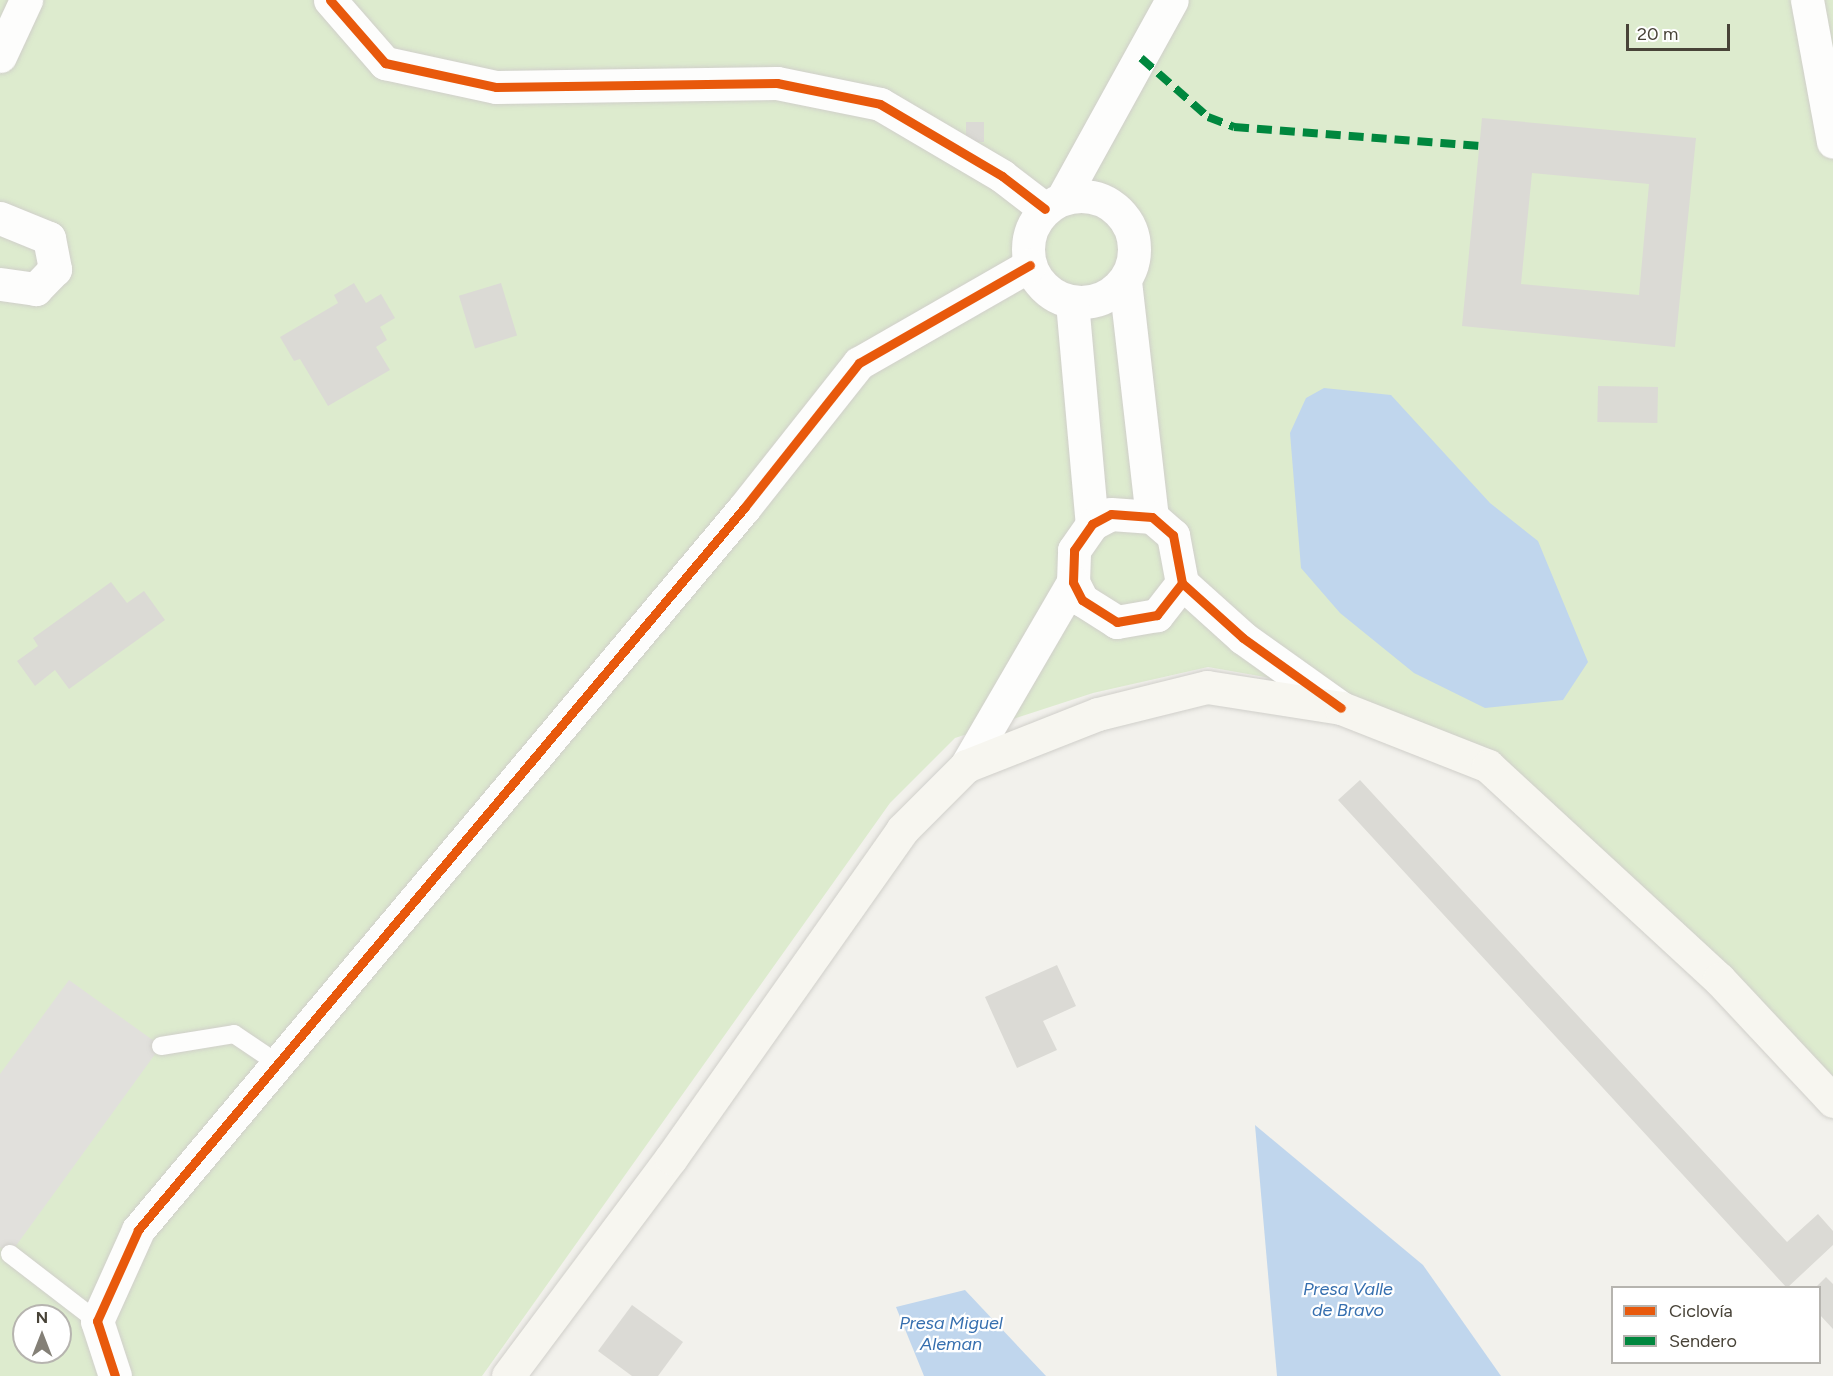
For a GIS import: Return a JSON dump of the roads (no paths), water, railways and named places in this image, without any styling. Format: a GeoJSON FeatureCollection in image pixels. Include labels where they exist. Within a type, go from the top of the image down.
{"type":"FeatureCollection","features":[{"type":"Feature","properties":{"kind":"main road"},"geometry":{"type":"LineString","coordinates":[[508,1376],[671,1158],[902,830],[966,766],[1098,714],[1207,687],[1341,708],[1488,766],[1719,979],[1833,1101]]}},
{"type":"Feature","properties":{"kind":"street"},"geometry":{"type":"LineString","coordinates":[[0,56],[26,0]]}},
{"type":"Feature","properties":{"kind":"street"},"geometry":{"type":"LineString","coordinates":[[330,0],[385,63],[496,87],[777,83],[880,104],[1053,204],[1085,196],[1107,202],[1124,217],[1134,237],[1134,260],[1125,281],[1110,294],[1072,302],[1039,283],[1030,265],[1028,245],[1053,204],[1172,0]]}},
{"type":"Feature","properties":{"kind":"street"},"geometry":{"type":"LineString","coordinates":[[1807,0],[1833,142]]}},
{"type":"Feature","properties":{"kind":"street"},"geometry":{"type":"LineString","coordinates":[[0,218],[49,238],[55,269],[36,289],[0,284]]}},
{"type":"Feature","properties":{"kind":"street"},"geometry":{"type":"LineString","coordinates":[[115,1376],[97,1320],[138,1230],[279,1065],[744,508],[859,363],[1030,265]]}},
{"type":"Feature","properties":{"kind":"street"},"geometry":{"type":"LineString","coordinates":[[1125,281],[1152,517]]}},
{"type":"Feature","properties":{"kind":"street"},"geometry":{"type":"LineString","coordinates":[[1072,302],[1092,524]]}},
{"type":"Feature","properties":{"kind":"street"},"geometry":{"type":"LineString","coordinates":[[966,766],[1073,582],[1074,550],[1092,524],[1111,514],[1152,517],[1173,536],[1182,583],[1243,638],[1341,708]]}},
{"type":"Feature","properties":{"kind":"street"},"geometry":{"type":"LineString","coordinates":[[1073,582],[1097,615],[1117,622],[1157,615],[1182,583]]}},
{"type":"Feature","properties":{"kind":"lane"},"geometry":{"type":"LineString","coordinates":[[161,1046],[234,1034],[279,1065]]}},
{"type":"Feature","properties":{"kind":"lane"},"geometry":{"type":"LineString","coordinates":[[10,1254],[97,1320]]}},
{"type":"Feature","properties":{"kind":"water"},"geometry":{"type":"Polygon","coordinates":[[[1324,388],[1391,395],[1490,503],[1538,541],[1588,662],[1563,700],[1485,708],[1414,673],[1340,613],[1301,568],[1290,433],[1306,398],[1324,388]]]}},
{"type":"Feature","properties":{"kind":"water","name":"Presa Valle de Bravo"},"geometry":{"type":"Polygon","coordinates":[[[1255,1125],[1423,1265],[1501,1376],[1277,1376],[1255,1125]]]}},
{"type":"Feature","properties":{"kind":"water","name":"Presa Miguel Aleman"},"geometry":{"type":"Polygon","coordinates":[[[965,1290],[1046,1376],[924,1376],[896,1307],[965,1290]]]}}]}
